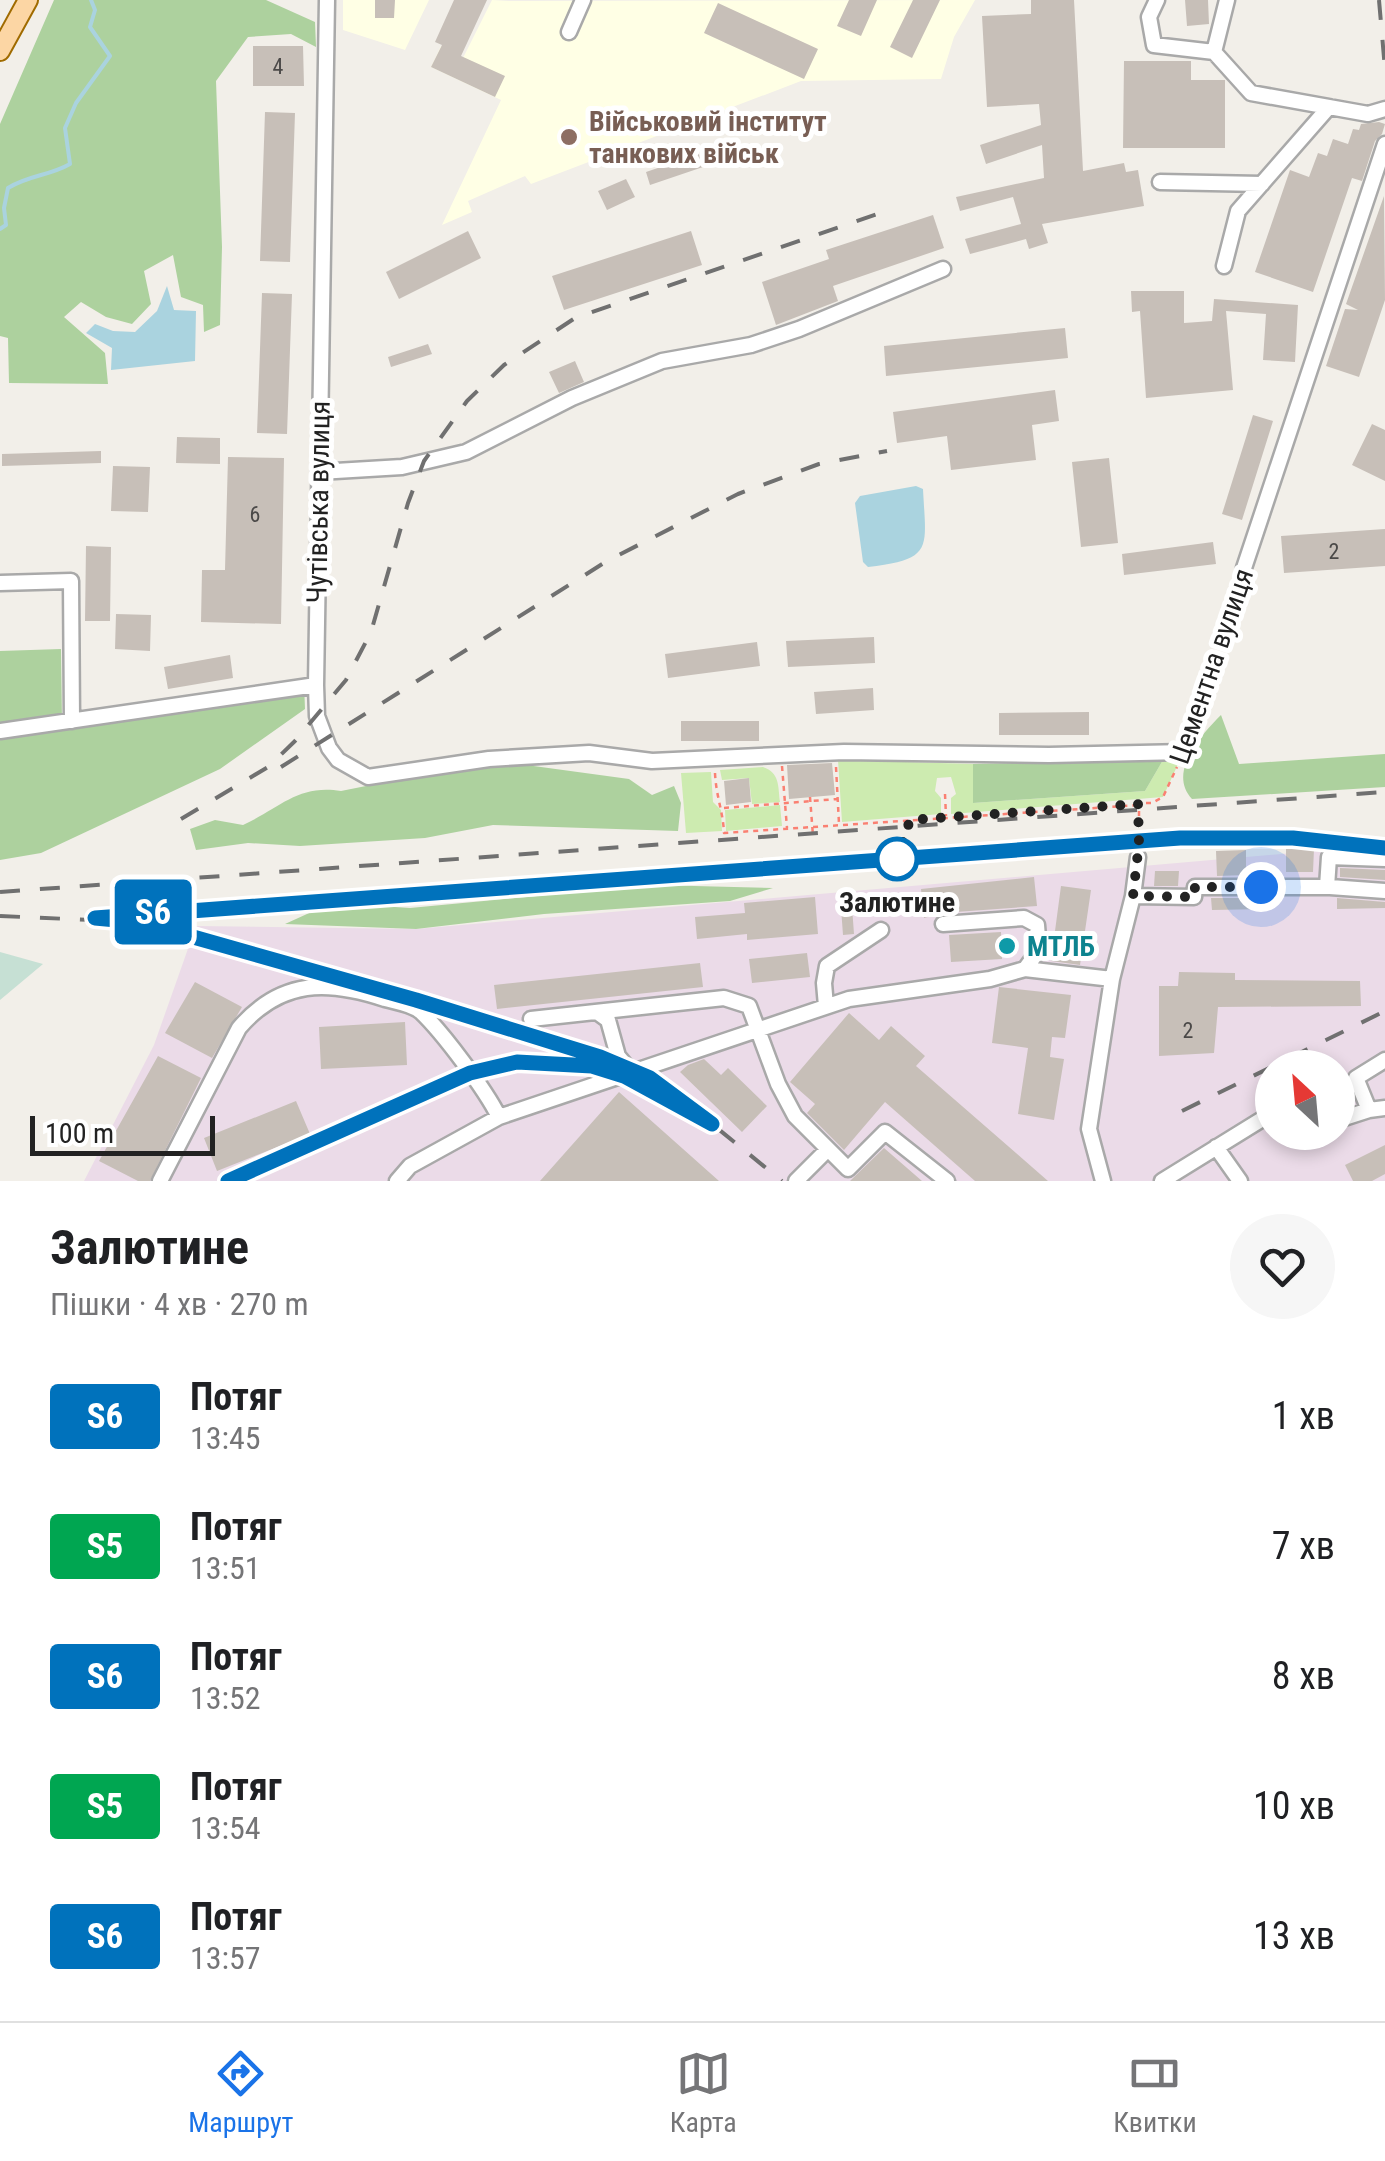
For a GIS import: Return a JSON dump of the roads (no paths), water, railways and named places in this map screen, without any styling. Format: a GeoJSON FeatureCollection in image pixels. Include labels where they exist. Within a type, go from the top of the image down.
{"type":"FeatureCollection","features":[{"type":"Feature","properties":{"kind":"main road"},"geometry":{"type":"LineString","coordinates":[[0,51],[28,0]]}},
{"type":"Feature","properties":{"kind":"street","name":"Чутівська вулиця"},"geometry":{"type":"LineString","coordinates":[[327,0],[316,685],[317,716],[338,760],[368,776],[490,758],[589,754],[652,760],[834,752],[965,755],[1185,752]]}},
{"type":"Feature","properties":{"kind":"street"},"geometry":{"type":"LineString","coordinates":[[569,32],[583,0]]}},
{"type":"Feature","properties":{"kind":"street"},"geometry":{"type":"LineString","coordinates":[[1157,0],[1149,18],[1154,45],[1214,52],[1252,93],[1368,114],[1385,109]]}},
{"type":"Feature","properties":{"kind":"street"},"geometry":{"type":"LineString","coordinates":[[1214,52],[1227,0]]}},
{"type":"Feature","properties":{"kind":"street"},"geometry":{"type":"LineString","coordinates":[[1224,266],[1238,211],[1329,107]]}},
{"type":"Feature","properties":{"kind":"street","name":"Цементна вулиця"},"geometry":{"type":"LineString","coordinates":[[1244,568],[1385,144]]}},
{"type":"Feature","properties":{"kind":"street"},"geometry":{"type":"LineString","coordinates":[[1160,182],[1262,184]]}},
{"type":"Feature","properties":{"kind":"street"},"geometry":{"type":"LineString","coordinates":[[319,472],[402,467],[466,452],[572,398],[662,361],[751,345],[943,270]]}},
{"type":"Feature","properties":{"kind":"street"},"geometry":{"type":"LineString","coordinates":[[0,583],[71,580],[72,721]]}},
{"type":"Feature","properties":{"kind":"street"},"geometry":{"type":"LineString","coordinates":[[0,731],[316,685]]}},
{"type":"Feature","properties":{"kind":"street"},"geometry":{"type":"LineString","coordinates":[[1102,1181],[1088,1129],[1112,979],[1133,896],[1138,857]]}},
{"type":"Feature","properties":{"kind":"street"},"geometry":{"type":"LineString","coordinates":[[1327,887],[1329,857],[1385,859]]}},
{"type":"Feature","properties":{"kind":"street"},"geometry":{"type":"LineString","coordinates":[[1133,896],[1194,897],[1195,887],[1385,891]]}},
{"type":"Feature","properties":{"kind":"street"},"geometry":{"type":"LineString","coordinates":[[943,924],[1024,918],[1036,925],[1040,950],[1026,969]]}},
{"type":"Feature","properties":{"kind":"street"},"geometry":{"type":"LineString","coordinates":[[826,1006],[824,983],[828,966],[881,930]]}},
{"type":"Feature","properties":{"kind":"street"},"geometry":{"type":"LineString","coordinates":[[397,1181],[410,1166],[499,1117],[849,999],[990,979],[1026,969],[1112,979]]}},
{"type":"Feature","properties":{"kind":"street"},"geometry":{"type":"LineString","coordinates":[[160,1181],[239,1028],[255,1009],[313,984],[350,987],[418,1009],[489,1097],[499,1117]]}},
{"type":"Feature","properties":{"kind":"street"},"geometry":{"type":"LineString","coordinates":[[532,1019],[724,998],[749,1006],[778,1084],[795,1116],[848,1168],[885,1132],[947,1181]]}},
{"type":"Feature","properties":{"kind":"street"},"geometry":{"type":"LineString","coordinates":[[597,1012],[608,1020],[618,1056],[632,1073]]}},
{"type":"Feature","properties":{"kind":"street"},"geometry":{"type":"LineString","coordinates":[[1377,1109],[1356,1078],[1385,1060]]}},
{"type":"Feature","properties":{"kind":"street"},"geometry":{"type":"LineString","coordinates":[[1162,1181],[1255,1123]]}},
{"type":"Feature","properties":{"kind":"street"},"geometry":{"type":"LineString","coordinates":[[1216,1146],[1240,1181]]}},
{"type":"Feature","properties":{"kind":"street"},"geometry":{"type":"LineString","coordinates":[[796,1181],[828,1149]]}},
{"type":"Feature","properties":{"kind":"water"},"geometry":{"type":"Polygon","coordinates":[[[167,286],[174,310],[196,311],[195,361],[111,370],[112,348],[86,333],[95,324],[113,331],[135,332],[157,311],[167,286]]]}},
{"type":"Feature","properties":{"kind":"water"},"geometry":{"type":"Polygon","coordinates":[[[916,486],[923,489],[925,525],[921,547],[905,560],[868,567],[863,562],[855,503],[860,496],[916,486]]]}},
{"type":"Feature","properties":{"kind":"waterway"},"geometry":{"type":"LineString","coordinates":[[0,229],[6,225],[8,188],[70,164],[65,128],[76,103],[110,56],[90,27],[95,10],[91,0]]}},
{"type":"Feature","properties":{"kind":"railway"},"geometry":{"type":"LineString","coordinates":[[1379,0],[1385,69]]}},
{"type":"Feature","properties":{"kind":"railway"},"geometry":{"type":"LineString","coordinates":[[181,819],[268,767],[346,680],[371,632],[424,461],[467,401],[504,365],[575,318],[883,212]]}},
{"type":"Feature","properties":{"kind":"railway"},"geometry":{"type":"LineString","coordinates":[[281,767],[607,561],[738,494],[819,464],[887,451]]}},
{"type":"Feature","properties":{"kind":"railway"},"geometry":{"type":"LineString","coordinates":[[0,892],[1385,792]]}},
{"type":"Feature","properties":{"kind":"railway"},"geometry":{"type":"LineString","coordinates":[[95,917],[1179,838],[1293,838],[1385,848]]}},
{"type":"Feature","properties":{"kind":"railway"},"geometry":{"type":"LineString","coordinates":[[0,916],[137,922],[416,1000],[599,1057],[673,1092],[782,1181]]}},
{"type":"Feature","properties":{"kind":"railway"},"geometry":{"type":"LineString","coordinates":[[1182,1111],[1385,1011]]}},
{"type":"Feature","properties":{"kind":"railway"},"geometry":{"type":"LineString","coordinates":[[228,1181],[470,1073],[517,1062],[599,1068]]}},
{"type":"Feature","properties":{"kind":"train","name":"S6"},"geometry":{"type":"LineString","coordinates":[[228,1181],[470,1073],[517,1062],[592,1066],[624,1076],[712,1124],[674,1092],[600,1057],[172,931],[138,922],[95,918],[1180,838],[1293,838],[1385,848]]}},
{"type":"Feature","properties":{"kind":"place","name":"Військовий інститут танкових військ"},"geometry":{"type":"Point","coordinates":[569,137]}},
{"type":"Feature","properties":{"kind":"place","name":"Залютине"},"geometry":{"type":"Point","coordinates":[897,859]}},
{"type":"Feature","properties":{"kind":"place","name":"МТЛБ"},"geometry":{"type":"Point","coordinates":[1007,946]}}]}
